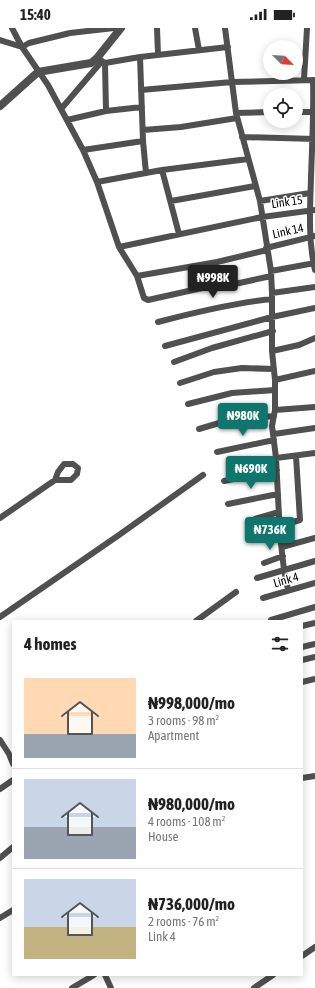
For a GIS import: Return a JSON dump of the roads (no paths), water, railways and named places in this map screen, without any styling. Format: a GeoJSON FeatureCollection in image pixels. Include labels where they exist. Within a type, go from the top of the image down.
{"type":"FeatureCollection","features":[{"type":"Feature","properties":{"kind":"street"},"geometry":{"type":"LineString","coordinates":[[12,28],[22,47],[48,85],[82,150],[97,182],[119,247],[137,276],[144,298],[148,300],[202,288],[235,284],[271,273],[314,263]]}},
{"type":"Feature","properties":{"kind":"street"},"geometry":{"type":"LineString","coordinates":[[0,40],[22,47],[29,43],[70,34],[114,28]]}},
{"type":"Feature","properties":{"kind":"street"},"geometry":{"type":"LineString","coordinates":[[61,109],[101,61],[121,28]]}},
{"type":"Feature","properties":{"kind":"street"},"geometry":{"type":"LineString","coordinates":[[157,28],[158,54]]}},
{"type":"Feature","properties":{"kind":"street"},"geometry":{"type":"LineString","coordinates":[[195,28],[199,50]]}},
{"type":"Feature","properties":{"kind":"street"},"geometry":{"type":"LineString","coordinates":[[226,28],[237,116],[260,201],[271,273],[273,331],[272,351],[275,380],[272,426],[277,470],[279,526],[288,590]]}},
{"type":"Feature","properties":{"kind":"street"},"geometry":{"type":"LineString","coordinates":[[304,79],[307,28]]}},
{"type":"Feature","properties":{"kind":"street"},"geometry":{"type":"LineString","coordinates":[[0,106],[38,72],[101,61],[228,47]]}},
{"type":"Feature","properties":{"kind":"street"},"geometry":{"type":"LineString","coordinates":[[140,57],[143,141],[146,173]]}},
{"type":"Feature","properties":{"kind":"street"},"geometry":{"type":"LineString","coordinates":[[101,61],[106,111]]}},
{"type":"Feature","properties":{"kind":"street"},"geometry":{"type":"LineString","coordinates":[[141,90],[232,82],[304,79],[314,80],[314,138],[310,192],[315,270]]}},
{"type":"Feature","properties":{"kind":"street"},"geometry":{"type":"LineString","coordinates":[[67,120],[106,111],[142,107]]}},
{"type":"Feature","properties":{"kind":"street"},"geometry":{"type":"LineString","coordinates":[[303,112],[314,112]]}},
{"type":"Feature","properties":{"kind":"street"},"geometry":{"type":"LineString","coordinates":[[143,130],[181,127],[237,116],[263,113]]}},
{"type":"Feature","properties":{"kind":"street"},"geometry":{"type":"LineString","coordinates":[[242,137],[314,138]]}},
{"type":"Feature","properties":{"kind":"street"},"geometry":{"type":"LineString","coordinates":[[82,150],[143,141]]}},
{"type":"Feature","properties":{"kind":"street"},"geometry":{"type":"LineString","coordinates":[[97,182],[162,170],[248,159]]}},
{"type":"Feature","properties":{"kind":"street"},"geometry":{"type":"LineString","coordinates":[[162,170],[179,234]]}},
{"type":"Feature","properties":{"kind":"street"},"geometry":{"type":"LineString","coordinates":[[171,201],[255,186]]}},
{"type":"Feature","properties":{"kind":"street"},"geometry":{"type":"LineString","coordinates":[[260,201],[310,192]]}},
{"type":"Feature","properties":{"kind":"street","name":"Link 15"},"geometry":{"type":"LineString","coordinates":[[119,247],[262,217],[312,210]]}},
{"type":"Feature","properties":{"kind":"street","name":"Link 14"},"geometry":{"type":"LineString","coordinates":[[137,276],[217,262],[313,237]]}},
{"type":"Feature","properties":{"kind":"street"},"geometry":{"type":"LineString","coordinates":[[158,322],[198,311],[315,287]]}},
{"type":"Feature","properties":{"kind":"street"},"geometry":{"type":"LineString","coordinates":[[165,346],[272,317],[315,308]]}},
{"type":"Feature","properties":{"kind":"street"},"geometry":{"type":"LineString","coordinates":[[174,362],[212,348],[273,331]]}},
{"type":"Feature","properties":{"kind":"street"},"geometry":{"type":"LineString","coordinates":[[272,351],[299,345],[315,338]]}},
{"type":"Feature","properties":{"kind":"street"},"geometry":{"type":"LineString","coordinates":[[180,383],[214,372],[242,368],[274,369]]}},
{"type":"Feature","properties":{"kind":"street"},"geometry":{"type":"LineString","coordinates":[[275,380],[315,371]]}},
{"type":"Feature","properties":{"kind":"street"},"geometry":{"type":"LineString","coordinates":[[188,404],[232,394],[275,390]]}},
{"type":"Feature","properties":{"kind":"street"},"geometry":{"type":"LineString","coordinates":[[199,428],[226,421],[315,407]]}},
{"type":"Feature","properties":{"kind":"street"},"geometry":{"type":"LineString","coordinates":[[217,452],[315,428]]}},
{"type":"Feature","properties":{"kind":"street"},"geometry":{"type":"LineString","coordinates":[[276,458],[315,453]]}},
{"type":"Feature","properties":{"kind":"street"},"geometry":{"type":"LineString","coordinates":[[279,526],[300,520],[296,456]]}},
{"type":"Feature","properties":{"kind":"street"},"geometry":{"type":"LineString","coordinates":[[224,481],[277,470]]}},
{"type":"Feature","properties":{"kind":"street"},"geometry":{"type":"LineString","coordinates":[[0,616],[119,535],[203,474]]}},
{"type":"Feature","properties":{"kind":"street"},"geometry":{"type":"LineString","coordinates":[[0,518],[55,480]]}},
{"type":"Feature","properties":{"kind":"street"},"geometry":{"type":"LineString","coordinates":[[228,504],[278,494]]}},
{"type":"Feature","properties":{"kind":"street"},"geometry":{"type":"LineString","coordinates":[[255,519],[279,512]]}},
{"type":"Feature","properties":{"kind":"street"},"geometry":{"type":"LineString","coordinates":[[260,540],[280,535]]}},
{"type":"Feature","properties":{"kind":"street"},"geometry":{"type":"LineString","coordinates":[[282,547],[315,538]]}},
{"type":"Feature","properties":{"kind":"street"},"geometry":{"type":"LineString","coordinates":[[264,563],[283,556]]}},
{"type":"Feature","properties":{"kind":"street"},"geometry":{"type":"LineString","coordinates":[[257,578],[315,561]]}},
{"type":"Feature","properties":{"kind":"street","name":"Link 4"},"geometry":{"type":"LineString","coordinates":[[263,598],[315,583]]}},
{"type":"Feature","properties":{"kind":"street"},"geometry":{"type":"LineString","coordinates":[[197,620],[236,592]]}},
{"type":"Feature","properties":{"kind":"street"},"geometry":{"type":"LineString","coordinates":[[271,620],[315,607]]}},
{"type":"Feature","properties":{"kind":"street"},"geometry":{"type":"LineString","coordinates":[[303,626],[315,623]]}},
{"type":"Feature","properties":{"kind":"street"},"geometry":{"type":"LineString","coordinates":[[303,647],[315,644]]}},
{"type":"Feature","properties":{"kind":"street"},"geometry":{"type":"LineString","coordinates":[[303,660],[315,657]]}},
{"type":"Feature","properties":{"kind":"street"},"geometry":{"type":"LineString","coordinates":[[303,682],[315,679]]}},
{"type":"Feature","properties":{"kind":"street"},"geometry":{"type":"LineString","coordinates":[[0,740],[11,753]]}},
{"type":"Feature","properties":{"kind":"street"},"geometry":{"type":"LineString","coordinates":[[303,778],[315,776]]}},
{"type":"Feature","properties":{"kind":"street"},"geometry":{"type":"LineString","coordinates":[[0,788],[12,781]]}},
{"type":"Feature","properties":{"kind":"street"},"geometry":{"type":"LineString","coordinates":[[0,858],[12,848]]}},
{"type":"Feature","properties":{"kind":"street"},"geometry":{"type":"LineString","coordinates":[[0,918],[12,911]]}},
{"type":"Feature","properties":{"kind":"street"},"geometry":{"type":"LineString","coordinates":[[303,955],[315,947]]}},
{"type":"Feature","properties":{"kind":"street"},"geometry":{"type":"LineString","coordinates":[[72,988],[92,976]]}},
{"type":"Feature","properties":{"kind":"street"},"geometry":{"type":"LineString","coordinates":[[105,976],[111,988]]}},
{"type":"Feature","properties":{"kind":"street"},"geometry":{"type":"LineString","coordinates":[[254,988],[272,976]]}}]}
